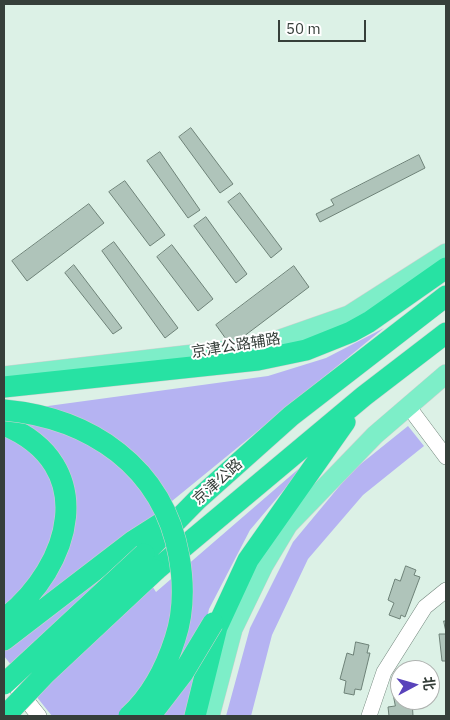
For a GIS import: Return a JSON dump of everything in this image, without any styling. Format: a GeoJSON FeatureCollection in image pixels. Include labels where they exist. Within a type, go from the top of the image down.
{"type":"FeatureCollection","features":[{"type":"Feature","properties":{"kind":"highway"},"geometry":{"type":"LineString","coordinates":[[4,387],[258,360],[306,350],[351,332],[412,294],[446,268]]}},
{"type":"Feature","properties":{"kind":"highway","name":"京津公路"},"geometry":{"type":"LineString","coordinates":[[4,684],[144,555],[197,500],[291,416],[446,296]]}},
{"type":"Feature","properties":{"kind":"highway","name":"京津公路"},"geometry":{"type":"LineString","coordinates":[[5,716],[46,674],[144,555],[364,396],[446,333]]}},
{"type":"Feature","properties":{"kind":"highway"},"geometry":{"type":"LineString","coordinates":[[150,716],[215,625],[248,560],[364,396]]}},
{"type":"Feature","properties":{"kind":"highway"},"geometry":{"type":"LineString","coordinates":[[4,410],[60,422],[98,438],[134,466],[152,487],[168,515],[181,564],[181,617],[164,669],[129,716]]}},
{"type":"Feature","properties":{"kind":"highway"},"geometry":{"type":"LineString","coordinates":[[4,425],[22,433],[39,445],[60,477],[65,502],[62,536],[51,567],[27,599],[4,619]]}},
{"type":"Feature","properties":{"kind":"highway"},"geometry":{"type":"LineString","coordinates":[[4,640],[144,555]]}},
{"type":"Feature","properties":{"kind":"highway"},"geometry":{"type":"LineString","coordinates":[[195,716],[215,625]]}},
{"type":"Feature","properties":{"kind":"main road","name":"京津公路辅路"},"geometry":{"type":"LineString","coordinates":[[4,376],[228,350],[270,343],[303,333],[349,315],[446,253]]}},
{"type":"Feature","properties":{"kind":"main road"},"geometry":{"type":"LineString","coordinates":[[210,716],[233,628],[264,565],[288,525],[375,435],[446,374]]}},
{"type":"Feature","properties":{"kind":"street"},"geometry":{"type":"LineString","coordinates":[[408,406],[446,458]]}},
{"type":"Feature","properties":{"kind":"street"},"geometry":{"type":"LineString","coordinates":[[369,716],[384,672],[425,607],[445,594]]}},
{"type":"Feature","properties":{"kind":"street"},"geometry":{"type":"LineString","coordinates":[[4,673],[39,716]]}},
{"type":"Feature","properties":{"kind":"shaded area"},"geometry":{"type":"Polygon","coordinates":[[[384,328],[123,541],[156,592],[310,459],[250,530],[209,609],[185,716],[52,716],[4,656],[4,412],[268,376],[326,358],[384,328]]]}},
{"type":"Feature","properties":{"kind":"shaded area"},"geometry":{"type":"Polygon","coordinates":[[[408,426],[424,446],[363,495],[308,559],[272,635],[251,716],[226,716],[250,628],[293,542],[352,471],[408,426]]]}},
{"type":"Feature","properties":{"kind":"building"},"geometry":{"type":"Polygon","coordinates":[[[191,128],[233,184],[220,193],[179,137],[191,128]]]}},
{"type":"Feature","properties":{"kind":"building"},"geometry":{"type":"Polygon","coordinates":[[[160,152],[200,210],[188,218],[147,161],[160,152]]]}},
{"type":"Feature","properties":{"kind":"building"},"geometry":{"type":"Polygon","coordinates":[[[419,155],[425,168],[320,222],[316,214],[334,205],[331,200],[419,155]]]}},
{"type":"Feature","properties":{"kind":"building"},"geometry":{"type":"Polygon","coordinates":[[[125,181],[165,235],[150,246],[109,192],[125,181]]]}},
{"type":"Feature","properties":{"kind":"building"},"geometry":{"type":"Polygon","coordinates":[[[240,193],[282,249],[271,258],[228,202],[240,193]]]}},
{"type":"Feature","properties":{"kind":"building"},"geometry":{"type":"Polygon","coordinates":[[[89,204],[104,223],[27,281],[12,261],[89,204]]]}},
{"type":"Feature","properties":{"kind":"building"},"geometry":{"type":"Polygon","coordinates":[[[206,217],[247,274],[236,283],[194,226],[206,217]]]}},
{"type":"Feature","properties":{"kind":"building"},"geometry":{"type":"Polygon","coordinates":[[[114,242],[178,328],[165,338],[102,251],[114,242]]]}},
{"type":"Feature","properties":{"kind":"building"},"geometry":{"type":"Polygon","coordinates":[[[172,245],[213,299],[198,311],[157,257],[172,245]]]}},
{"type":"Feature","properties":{"kind":"building"},"geometry":{"type":"Polygon","coordinates":[[[74,265],[122,328],[113,334],[65,273],[74,265]]]}},
{"type":"Feature","properties":{"kind":"building"},"geometry":{"type":"Polygon","coordinates":[[[294,266],[309,287],[231,346],[216,325],[294,266]]]}},
{"type":"Feature","properties":{"kind":"building"},"geometry":{"type":"Polygon","coordinates":[[[406,566],[416,570],[414,575],[420,577],[405,617],[401,615],[400,619],[389,615],[394,603],[388,600],[395,579],[400,581],[406,566]]]}},
{"type":"Feature","properties":{"kind":"building"},"geometry":{"type":"Polygon","coordinates":[[[439,634],[446,634],[446,661],[442,661],[439,634]]]}},
{"type":"Feature","properties":{"kind":"building"},"geometry":{"type":"Polygon","coordinates":[[[356,642],[369,645],[367,653],[370,653],[361,690],[355,689],[354,695],[344,693],[346,681],[340,679],[347,653],[353,655],[356,642]]]}},
{"type":"Feature","properties":{"kind":"building"},"geometry":{"type":"Polygon","coordinates":[[[388,707],[390,707],[390,710],[413,710],[413,716],[389,716],[388,707]]]}}]}
